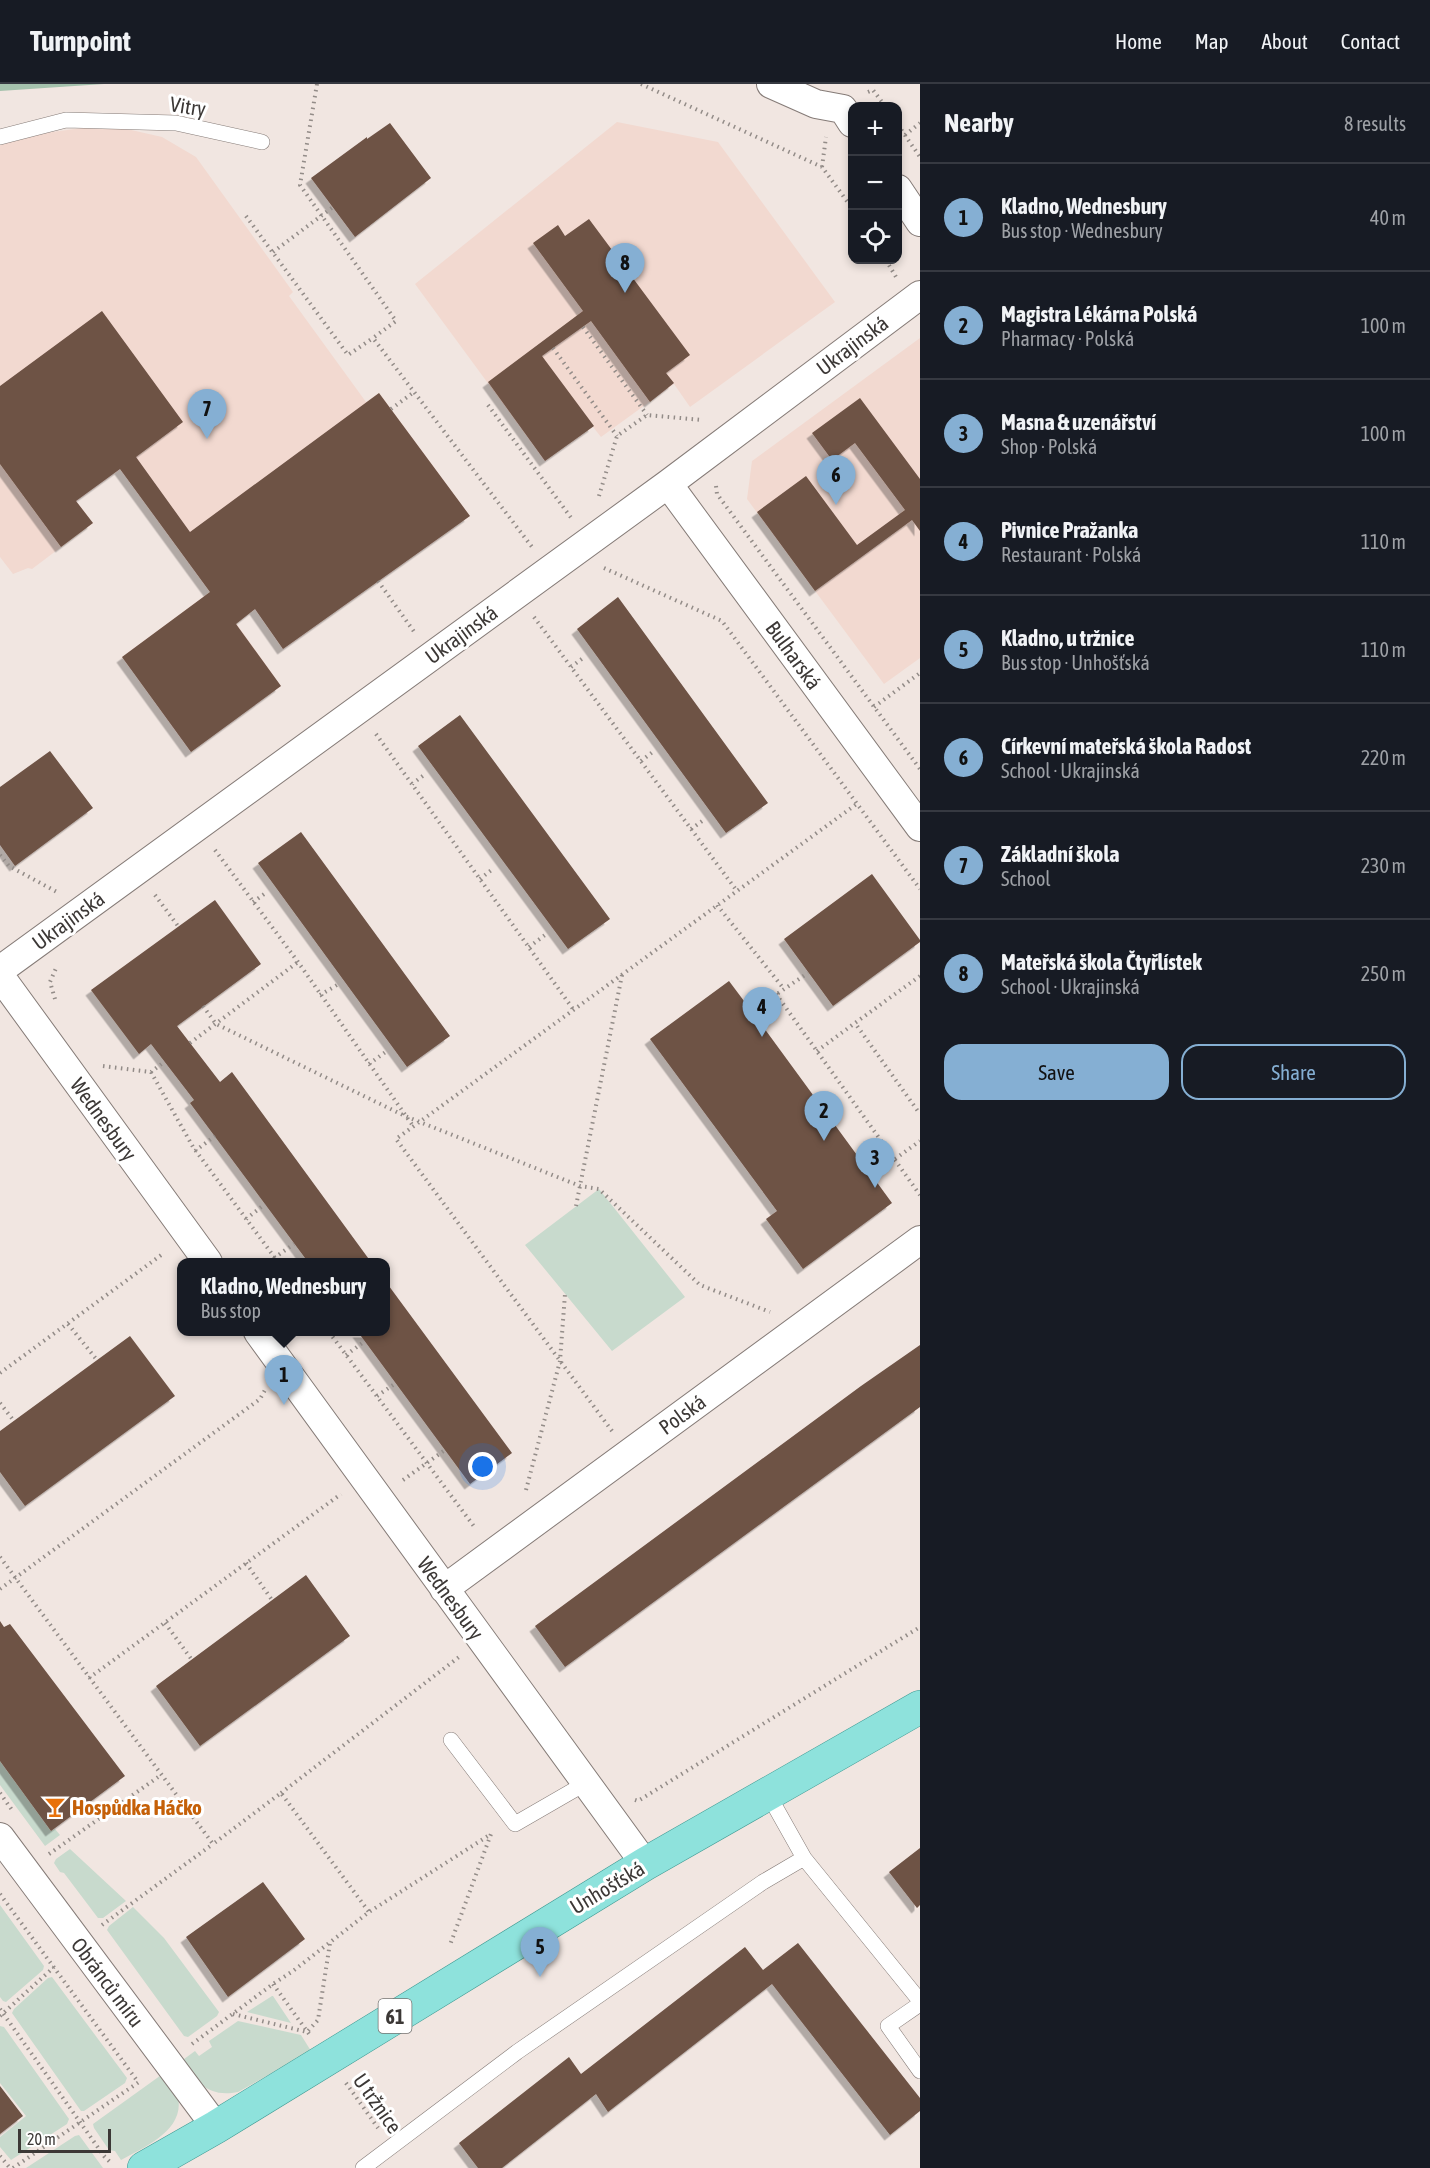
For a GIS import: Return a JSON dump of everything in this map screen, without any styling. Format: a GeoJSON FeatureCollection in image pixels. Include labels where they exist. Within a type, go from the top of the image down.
{"type":"FeatureCollection","features":[{"type":"Feature","properties":{"kind":"main road","name":"Unhošťská"},"geometry":{"type":"LineString","coordinates":[[129,2166],[216,2127],[645,1864],[920,1707]]}},
{"type":"Feature","properties":{"kind":"street"},"geometry":{"type":"LineString","coordinates":[[771,84],[816,104],[843,109],[848,117]]}},
{"type":"Feature","properties":{"kind":"street"},"geometry":{"type":"LineString","coordinates":[[902,196],[920,222]]}},
{"type":"Feature","properties":{"kind":"street","name":"Ukrajinská"},"geometry":{"type":"LineString","coordinates":[[0,970],[668,484],[910,289]]}},
{"type":"Feature","properties":{"kind":"street","name":"Bulharská"},"geometry":{"type":"LineString","coordinates":[[668,484],[920,827]]}},
{"type":"Feature","properties":{"kind":"street","name":"Wednesbury"},"geometry":{"type":"LineString","coordinates":[[0,976],[204,1258]]}},
{"type":"Feature","properties":{"kind":"street","name":"Polská"},"geometry":{"type":"LineString","coordinates":[[444,1589],[920,1240]]}},
{"type":"Feature","properties":{"kind":"street","name":"Wednesbury"},"geometry":{"type":"LineString","coordinates":[[261,1336],[645,1864]]}},
{"type":"Feature","properties":{"kind":"street","name":"Obránců míru"},"geometry":{"type":"LineString","coordinates":[[0,1837],[216,2127]]}},
{"type":"Feature","properties":{"kind":"lane","name":"Vitry"},"geometry":{"type":"LineString","coordinates":[[0,137],[66,120],[176,123],[262,142]]}},
{"type":"Feature","properties":{"kind":"lane"},"geometry":{"type":"LineString","coordinates":[[451,1740],[515,1824],[586,1783]]}},
{"type":"Feature","properties":{"kind":"lane"},"geometry":{"type":"LineString","coordinates":[[768,1794],[804,1858],[920,2003],[888,2026],[920,2071]]}},
{"type":"Feature","properties":{"kind":"lane"},"geometry":{"type":"LineString","coordinates":[[363,2168],[517,2052],[763,1882],[804,1858]]}},
{"type":"Feature","properties":{"kind":"path"},"geometry":{"type":"LineString","coordinates":[[246,216],[348,355],[396,321],[300,185],[317,84]]}},
{"type":"Feature","properties":{"kind":"path"},"geometry":{"type":"LineString","coordinates":[[640,84],[822,166],[848,202]]}},
{"type":"Feature","properties":{"kind":"path"},"geometry":{"type":"LineString","coordinates":[[905,135],[920,123]]}},
{"type":"Feature","properties":{"kind":"path"},"geometry":{"type":"LineString","coordinates":[[902,131],[920,157]]}},
{"type":"Feature","properties":{"kind":"path"},"geometry":{"type":"LineString","coordinates":[[273,252],[333,207]]}},
{"type":"Feature","properties":{"kind":"path"},"geometry":{"type":"LineString","coordinates":[[889,264],[910,289]]}},
{"type":"Feature","properties":{"kind":"path"},"geometry":{"type":"LineString","coordinates":[[583,327],[647,415]]}},
{"type":"Feature","properties":{"kind":"path"},"geometry":{"type":"LineString","coordinates":[[373,338],[537,553]]}},
{"type":"Feature","properties":{"kind":"path"},"geometry":{"type":"LineString","coordinates":[[553,348],[617,436]]}},
{"type":"Feature","properties":{"kind":"path"},"geometry":{"type":"LineString","coordinates":[[392,410],[414,392]]}},
{"type":"Feature","properties":{"kind":"path"},"geometry":{"type":"LineString","coordinates":[[488,405],[576,524]]}},
{"type":"Feature","properties":{"kind":"path"},"geometry":{"type":"LineString","coordinates":[[597,500],[617,436],[647,415],[704,420]]}},
{"type":"Feature","properties":{"kind":"path"},"geometry":{"type":"LineString","coordinates":[[716,482],[717,494],[920,769]]}},
{"type":"Feature","properties":{"kind":"path"},"geometry":{"type":"LineString","coordinates":[[600,567],[722,621],[920,889]]}},
{"type":"Feature","properties":{"kind":"path"},"geometry":{"type":"LineString","coordinates":[[378,581],[419,638]]}},
{"type":"Feature","properties":{"kind":"path"},"geometry":{"type":"LineString","coordinates":[[525,624],[534,617],[737,891]]}},
{"type":"Feature","properties":{"kind":"path"},"geometry":{"type":"LineString","coordinates":[[571,667],[583,658]]}},
{"type":"Feature","properties":{"kind":"path"},"geometry":{"type":"LineString","coordinates":[[874,707],[920,673]]}},
{"type":"Feature","properties":{"kind":"path"},"geometry":{"type":"LineString","coordinates":[[366,740],[376,733],[573,1009]]}},
{"type":"Feature","properties":{"kind":"path"},"geometry":{"type":"LineString","coordinates":[[641,761],[654,751]]}},
{"type":"Feature","properties":{"kind":"path"},"geometry":{"type":"LineString","coordinates":[[412,784],[424,775]]}},
{"type":"Feature","properties":{"kind":"path"},"geometry":{"type":"LineString","coordinates":[[617,1439],[396,1139],[858,803]]}},
{"type":"Feature","properties":{"kind":"path"},"geometry":{"type":"LineString","coordinates":[[691,829],[705,819]]}},
{"type":"Feature","properties":{"kind":"path"},"geometry":{"type":"LineString","coordinates":[[206,856],[225,843]]}},
{"type":"Feature","properties":{"kind":"path"},"geometry":{"type":"LineString","coordinates":[[215,850],[298,962],[413,1126]]}},
{"type":"Feature","properties":{"kind":"path"},"geometry":{"type":"LineString","coordinates":[[0,855],[9,867],[66,897]]}},
{"type":"Feature","properties":{"kind":"path"},"geometry":{"type":"LineString","coordinates":[[480,879],[494,868]]}},
{"type":"Feature","properties":{"kind":"path"},"geometry":{"type":"LineString","coordinates":[[146,901],[163,888]]}},
{"type":"Feature","properties":{"kind":"path"},"geometry":{"type":"LineString","coordinates":[[253,902],[267,892]]}},
{"type":"Feature","properties":{"kind":"path"},"geometry":{"type":"LineString","coordinates":[[154,894],[178,926]]}},
{"type":"Feature","properties":{"kind":"path"},"geometry":{"type":"LineString","coordinates":[[717,905],[784,989]]}},
{"type":"Feature","properties":{"kind":"path"},"geometry":{"type":"LineString","coordinates":[[529,947],[545,936]]}},
{"type":"Feature","properties":{"kind":"path"},"geometry":{"type":"LineString","coordinates":[[190,1043],[298,962]]}},
{"type":"Feature","properties":{"kind":"path"},"geometry":{"type":"LineString","coordinates":[[57,965],[50,982],[57,1003]]}},
{"type":"Feature","properties":{"kind":"path"},"geometry":{"type":"LineString","coordinates":[[768,1000],[808,973]]}},
{"type":"Feature","properties":{"kind":"path"},"geometry":{"type":"LineString","coordinates":[[576,1206],[622,974]]}},
{"type":"Feature","properties":{"kind":"path"},"geometry":{"type":"LineString","coordinates":[[817,1051],[920,976]]}},
{"type":"Feature","properties":{"kind":"path"},"geometry":{"type":"LineString","coordinates":[[321,995],[337,984]]}},
{"type":"Feature","properties":{"kind":"path"},"geometry":{"type":"LineString","coordinates":[[776,994],[920,1195]]}},
{"type":"Feature","properties":{"kind":"path"},"geometry":{"type":"LineString","coordinates":[[203,1006],[216,1024],[405,1116],[580,1186],[599,1189],[700,1285],[772,1312]]}},
{"type":"Feature","properties":{"kind":"path"},"geometry":{"type":"LineString","coordinates":[[855,1023],[920,1114]]}},
{"type":"Feature","properties":{"kind":"path"},"geometry":{"type":"LineString","coordinates":[[369,1064],[387,1051]]}},
{"type":"Feature","properties":{"kind":"path"},"geometry":{"type":"LineString","coordinates":[[97,1058],[104,1067],[151,1072],[164,1062]]}},
{"type":"Feature","properties":{"kind":"path"},"geometry":{"type":"LineString","coordinates":[[151,1072],[195,1151],[274,1258],[294,1244]]}},
{"type":"Feature","properties":{"kind":"path"},"geometry":{"type":"LineString","coordinates":[[195,1151],[215,1136]]}},
{"type":"Feature","properties":{"kind":"path"},"geometry":{"type":"LineString","coordinates":[[895,1159],[920,1141]]}},
{"type":"Feature","properties":{"kind":"path"},"geometry":{"type":"LineString","coordinates":[[246,1219],[265,1204]]}},
{"type":"Feature","properties":{"kind":"path"},"geometry":{"type":"LineString","coordinates":[[0,1373],[172,1248]]}},
{"type":"Feature","properties":{"kind":"path"},"geometry":{"type":"LineString","coordinates":[[524,1499],[560,1361],[565,1294]]}},
{"type":"Feature","properties":{"kind":"path"},"geometry":{"type":"LineString","coordinates":[[68,1324],[97,1360]]}},
{"type":"Feature","properties":{"kind":"path"},"geometry":{"type":"LineString","coordinates":[[332,1336],[483,1539]]}},
{"type":"Feature","properties":{"kind":"path"},"geometry":{"type":"LineString","coordinates":[[346,1355],[365,1341]]}},
{"type":"Feature","properties":{"kind":"path"},"geometry":{"type":"LineString","coordinates":[[0,1589],[260,1399],[270,1383]]}},
{"type":"Feature","properties":{"kind":"path"},"geometry":{"type":"LineString","coordinates":[[377,1396],[396,1383]]}},
{"type":"Feature","properties":{"kind":"path"},"geometry":{"type":"LineString","coordinates":[[0,1403],[14,1421]]}},
{"type":"Feature","properties":{"kind":"path"},"geometry":{"type":"LineString","coordinates":[[378,1498],[445,1450]]}},
{"type":"Feature","properties":{"kind":"path"},"geometry":{"type":"LineString","coordinates":[[89,1678],[347,1490]]}},
{"type":"Feature","properties":{"kind":"path"},"geometry":{"type":"LineString","coordinates":[[0,1557],[213,1844]]}},
{"type":"Feature","properties":{"kind":"path"},"geometry":{"type":"LineString","coordinates":[[246,1563],[272,1600]]}},
{"type":"Feature","properties":{"kind":"path"},"geometry":{"type":"LineString","coordinates":[[165,1623],[192,1660]]}},
{"type":"Feature","properties":{"kind":"path"},"geometry":{"type":"LineString","coordinates":[[630,1799],[639,1801],[920,1628]]}},
{"type":"Feature","properties":{"kind":"path"},"geometry":{"type":"LineString","coordinates":[[111,1918],[213,1844],[466,1652]]}},
{"type":"Feature","properties":{"kind":"path"},"geometry":{"type":"LineString","coordinates":[[46,1856],[161,1775]]}},
{"type":"Feature","properties":{"kind":"path"},"geometry":{"type":"LineString","coordinates":[[281,1793],[369,1912]]}},
{"type":"Feature","properties":{"kind":"path"},"geometry":{"type":"LineString","coordinates":[[187,2048],[284,1978],[369,1912],[491,1834],[432,1993]]}},
{"type":"Feature","properties":{"kind":"path"},"geometry":{"type":"LineString","coordinates":[[0,1894],[138,2082]]}},
{"type":"Feature","properties":{"kind":"path"},"geometry":{"type":"LineString","coordinates":[[233,2014],[307,2032],[318,2019],[330,1943]]}},
{"type":"Feature","properties":{"kind":"path"},"geometry":{"type":"LineString","coordinates":[[54,1967],[1,2013],[104,2156],[129,2166]]}},
{"type":"Feature","properties":{"kind":"path","name":"U tržnice"},"geometry":{"type":"LineString","coordinates":[[273,1984],[391,2147]]}},
{"type":"Feature","properties":{"kind":"path"},"geometry":{"type":"LineString","coordinates":[[0,2156],[11,2168],[81,2123],[146,2077]]}},
{"type":"Feature","properties":{"kind":"shaded area"},"geometry":{"type":"Polygon","coordinates":[[[617,122],[718,142],[835,302],[690,407],[674,384],[601,437],[593,427],[545,461],[415,284],[617,122]]]}},
{"type":"Feature","properties":{"kind":"shaded area"},"geometry":{"type":"Polygon","coordinates":[[[98,126],[118,127],[162,137],[196,157],[293,292],[289,296],[366,402],[379,393],[470,516],[283,649],[255,609],[236,623],[281,686],[191,752],[122,657],[210,592],[120,469],[76,501],[93,523],[32,569],[28,568],[13,574],[0,557],[0,143],[29,135],[98,126]]]}},
{"type":"Feature","properties":{"kind":"shaded area"},"geometry":{"type":"Polygon","coordinates":[[[920,338],[920,658],[884,684],[747,499],[752,461],[920,338]]]}},
{"type":"Feature","properties":{"kind":"green space"},"geometry":{"type":"Polygon","coordinates":[[[0,84],[104,84],[0,91],[0,84]]]}},
{"type":"Feature","properties":{"kind":"green space"},"geometry":{"type":"Polygon","coordinates":[[[599,1189],[685,1297],[612,1351],[525,1245],[599,1189]]]}},
{"type":"Feature","properties":{"kind":"green space"},"geometry":{"type":"Polygon","coordinates":[[[0,1761],[51,1831],[55,1829],[60,1835],[45,1846],[0,1785],[0,1761]]]}},
{"type":"Feature","properties":{"kind":"green space"},"geometry":{"type":"Polygon","coordinates":[[[70,1849],[126,1901],[103,1918],[98,1918],[54,1863],[70,1849]]]}},
{"type":"Feature","properties":{"kind":"green space"},"geometry":{"type":"Polygon","coordinates":[[[0,1905],[44,1966],[43,1970],[6,2002],[0,1997],[0,1905]]]}},
{"type":"Feature","properties":{"kind":"green space"},"geometry":{"type":"Polygon","coordinates":[[[133,1907],[164,1938],[219,2012],[217,2016],[188,2037],[184,2036],[107,1930],[133,1907]]]}},
{"type":"Feature","properties":{"kind":"green space"},"geometry":{"type":"Polygon","coordinates":[[[52,1977],[127,2078],[125,2083],[84,2111],[81,2111],[12,2013],[48,1978],[52,1977]]]}},
{"type":"Feature","properties":{"kind":"green space"},"geometry":{"type":"Polygon","coordinates":[[[273,1996],[291,2023],[247,2012],[273,1996]]]}},
{"type":"Feature","properties":{"kind":"green space"},"geometry":{"type":"Polygon","coordinates":[[[238,2021],[301,2035],[311,2051],[238,2092],[219,2093],[204,2087],[180,2062],[195,2051],[199,2056],[212,2047],[209,2041],[238,2021]]]}},
{"type":"Feature","properties":{"kind":"green space"},"geometry":{"type":"Polygon","coordinates":[[[0,2026],[4,2027],[69,2119],[67,2124],[11,2160],[0,2147],[0,2137],[26,2116],[0,2083],[0,2026]]]}},
{"type":"Feature","properties":{"kind":"green space"},"geometry":{"type":"Polygon","coordinates":[[[164,2073],[177,2093],[179,2106],[176,2117],[162,2135],[121,2160],[115,2151],[109,2150],[93,2124],[164,2073]]]}},
{"type":"Feature","properties":{"kind":"green space"},"geometry":{"type":"Polygon","coordinates":[[[79,2135],[103,2168],[26,2168],[75,2136],[79,2135]]]}},
{"type":"Feature","properties":{"kind":"building"},"geometry":{"type":"Polygon","coordinates":[[[390,123],[431,178],[355,237],[311,178],[390,123]]]}},
{"type":"Feature","properties":{"kind":"building"},"geometry":{"type":"Polygon","coordinates":[[[589,219],[690,355],[666,373],[674,383],[650,402],[591,321],[542,356],[594,426],[545,461],[488,382],[583,311],[533,243],[558,225],[565,236],[589,219]]]}},
{"type":"Feature","properties":{"kind":"building"},"geometry":{"type":"Polygon","coordinates":[[[102,311],[183,422],[136,457],[190,532],[379,393],[470,516],[283,649],[255,609],[236,624],[281,686],[191,752],[122,657],[210,592],[120,469],[76,501],[93,523],[61,547],[0,464],[0,386],[102,311]]]}},
{"type":"Feature","properties":{"kind":"building"},"geometry":{"type":"Polygon","coordinates":[[[860,398],[920,479],[920,531],[912,520],[815,591],[757,512],[806,476],[857,545],[905,510],[855,443],[832,460],[812,433],[860,398]]]}},
{"type":"Feature","properties":{"kind":"building"},"geometry":{"type":"Polygon","coordinates":[[[618,597],[768,803],[726,833],[577,629],[618,597]]]}},
{"type":"Feature","properties":{"kind":"building"},"geometry":{"type":"Polygon","coordinates":[[[460,715],[610,919],[568,949],[418,746],[460,715]]]}},
{"type":"Feature","properties":{"kind":"building"},"geometry":{"type":"Polygon","coordinates":[[[50,751],[93,808],[15,866],[0,845],[0,787],[50,751]]]}},
{"type":"Feature","properties":{"kind":"building"},"geometry":{"type":"Polygon","coordinates":[[[301,832],[450,1036],[407,1067],[258,863],[301,832]]]}},
{"type":"Feature","properties":{"kind":"building"},"geometry":{"type":"Polygon","coordinates":[[[872,874],[920,942],[833,1006],[784,939],[872,874]]]}},
{"type":"Feature","properties":{"kind":"building"},"geometry":{"type":"Polygon","coordinates":[[[215,900],[261,964],[177,1026],[220,1082],[232,1072],[368,1258],[305,1258],[190,1103],[194,1100],[151,1044],[139,1054],[91,990],[215,900]]]}},
{"type":"Feature","properties":{"kind":"building"},"geometry":{"type":"Polygon","coordinates":[[[729,981],[744,1001],[760,990],[776,1012],[761,1024],[892,1203],[803,1269],[766,1219],[777,1211],[650,1039],[729,981]]]}},
{"type":"Feature","properties":{"kind":"building"},"geometry":{"type":"Polygon","coordinates":[[[390,1287],[512,1453],[470,1484],[361,1336],[390,1336],[390,1287]]]}},
{"type":"Feature","properties":{"kind":"building"},"geometry":{"type":"Polygon","coordinates":[[[130,1336],[175,1396],[25,1506],[0,1472],[0,1431],[130,1336]]]}},
{"type":"Feature","properties":{"kind":"building"},"geometry":{"type":"Polygon","coordinates":[[[920,1345],[920,1407],[565,1667],[535,1626],[920,1345]]]}},
{"type":"Feature","properties":{"kind":"building"},"geometry":{"type":"Polygon","coordinates":[[[306,1575],[350,1636],[200,1746],[156,1686],[306,1575]]]}},
{"type":"Feature","properties":{"kind":"building"},"geometry":{"type":"Polygon","coordinates":[[[0,1621],[4,1627],[10,1624],[125,1776],[51,1831],[0,1761],[0,1621]]]}},
{"type":"Feature","properties":{"kind":"building"},"geometry":{"type":"Polygon","coordinates":[[[920,1848],[920,1905],[917,1908],[889,1872],[920,1848]]]}},
{"type":"Feature","properties":{"kind":"building"},"geometry":{"type":"Polygon","coordinates":[[[263,1882],[305,1939],[228,1997],[186,1937],[263,1882]]]}},
{"type":"Feature","properties":{"kind":"building"},"geometry":{"type":"Polygon","coordinates":[[[798,1943],[920,2098],[920,2111],[890,2135],[772,1984],[608,2112],[596,2094],[502,2168],[478,2168],[459,2143],[569,2057],[581,2074],[745,1947],[763,1970],[798,1943]]]}},
{"type":"Feature","properties":{"kind":"building"},"geometry":{"type":"Polygon","coordinates":[[[0,2086],[23,2116],[0,2134],[0,2086]]]}},
{"type":"Feature","properties":{"kind":"place","name":"Mateřská škola Čtyřlístek"},"geometry":{"type":"Point","coordinates":[625,293]}},
{"type":"Feature","properties":{"kind":"place","name":"Základní škola"},"geometry":{"type":"Point","coordinates":[207,439]}},
{"type":"Feature","properties":{"kind":"place","name":"Církevní mateřská škola Radost"},"geometry":{"type":"Point","coordinates":[836,505]}},
{"type":"Feature","properties":{"kind":"place","name":"Pivnice Pražanka"},"geometry":{"type":"Point","coordinates":[762,1037]}},
{"type":"Feature","properties":{"kind":"place","name":"Magistra Lékárna Polská"},"geometry":{"type":"Point","coordinates":[824,1141]}},
{"type":"Feature","properties":{"kind":"place","name":"Masna & uzenářství"},"geometry":{"type":"Point","coordinates":[875,1188]}},
{"type":"Feature","properties":{"kind":"place","name":"Kladno, Wednesbury"},"geometry":{"type":"Point","coordinates":[284,1405]}},
{"type":"Feature","properties":{"kind":"place","name":"Hospůdka Háčko"},"geometry":{"type":"Point","coordinates":[55,1807]}},
{"type":"Feature","properties":{"kind":"place","name":"Kladno, u tržnice"},"geometry":{"type":"Point","coordinates":[540,1977]}}]}
